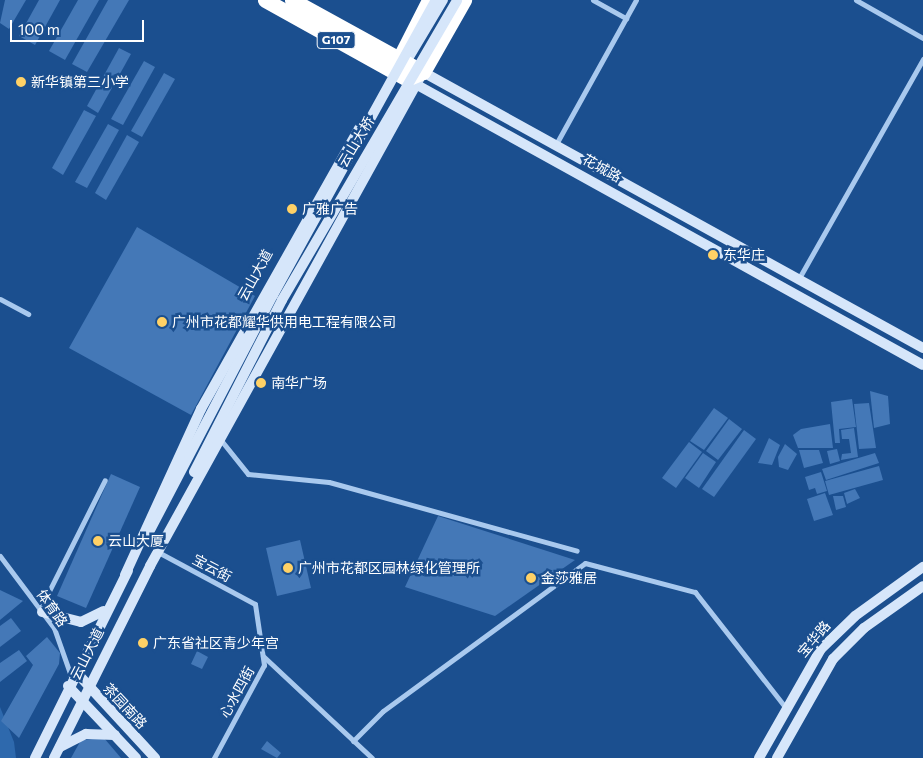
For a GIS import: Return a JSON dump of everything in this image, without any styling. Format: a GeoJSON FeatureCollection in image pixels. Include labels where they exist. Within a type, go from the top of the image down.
{"type":"FeatureCollection","features":[{"type":"Feature","properties":{"kind":"highway","name":"花城路"},"geometry":{"type":"LineString","coordinates":[[265,0],[407,72]]}},
{"type":"Feature","properties":{"kind":"highway","name":"花城路"},"geometry":{"type":"LineString","coordinates":[[292,0],[407,72]]}},
{"type":"Feature","properties":{"kind":"highway","name":"云山大道"},"geometry":{"type":"LineString","coordinates":[[407,72],[429,0]]}},
{"type":"Feature","properties":{"kind":"highway","name":"云山大道"},"geometry":{"type":"LineString","coordinates":[[407,72],[460,3]]}},
{"type":"Feature","properties":{"kind":"main road","name":"云山大桥"},"geometry":{"type":"LineString","coordinates":[[278,297],[436,0]]}},
{"type":"Feature","properties":{"kind":"main road"},"geometry":{"type":"LineString","coordinates":[[407,72],[443,0]]}},
{"type":"Feature","properties":{"kind":"main road","name":"云山大桥"},"geometry":{"type":"LineString","coordinates":[[278,297],[460,3]]}},
{"type":"Feature","properties":{"kind":"main road","name":"云山大道"},"geometry":{"type":"LineString","coordinates":[[150,566],[384,139],[407,72]]}},
{"type":"Feature","properties":{"kind":"main road","name":"云山大道"},"geometry":{"type":"LineString","coordinates":[[125,575],[174,464],[253,312],[407,72]]}},
{"type":"Feature","properties":{"kind":"main road","name":"花城路"},"geometry":{"type":"LineString","coordinates":[[407,72],[555,146],[923,348]]}},
{"type":"Feature","properties":{"kind":"main road","name":"花城路"},"geometry":{"type":"LineString","coordinates":[[407,72],[923,365]]}},
{"type":"Feature","properties":{"kind":"main road","name":"云山大道"},"geometry":{"type":"LineString","coordinates":[[54,758],[81,700],[150,566],[278,297]]}},
{"type":"Feature","properties":{"kind":"main road","name":"云山大道"},"geometry":{"type":"LineString","coordinates":[[35,758],[107,609],[278,297]]}},
{"type":"Feature","properties":{"kind":"main road","name":"宝华路"},"geometry":{"type":"LineString","coordinates":[[759,758],[809,664],[837,632],[923,567]]}},
{"type":"Feature","properties":{"kind":"main road","name":"宝华路"},"geometry":{"type":"LineString","coordinates":[[777,758],[833,659],[864,628],[923,586]]}},
{"type":"Feature","properties":{"kind":"main road"},"geometry":{"type":"LineString","coordinates":[[41,610],[82,622],[107,609]]}},
{"type":"Feature","properties":{"kind":"main road","name":"茶园南路"},"geometry":{"type":"LineString","coordinates":[[72,679],[89,687],[155,758]]}},
{"type":"Feature","properties":{"kind":"main road","name":"茶园南路"},"geometry":{"type":"LineString","coordinates":[[72,679],[81,700],[136,758]]}},
{"type":"Feature","properties":{"kind":"main road"},"geometry":{"type":"LineString","coordinates":[[59,747],[86,734],[115,735]]}},
{"type":"Feature","properties":{"kind":"street"},"geometry":{"type":"LineString","coordinates":[[593,0],[626,18]]}},
{"type":"Feature","properties":{"kind":"street"},"geometry":{"type":"LineString","coordinates":[[555,146],[636,0]]}},
{"type":"Feature","properties":{"kind":"street"},"geometry":{"type":"LineString","coordinates":[[856,0],[923,38]]}},
{"type":"Feature","properties":{"kind":"street"},"geometry":{"type":"LineString","coordinates":[[798,280],[923,58]]}},
{"type":"Feature","properties":{"kind":"street"},"geometry":{"type":"LineString","coordinates":[[0,299],[28,314]]}},
{"type":"Feature","properties":{"kind":"street"},"geometry":{"type":"LineString","coordinates":[[220,438],[248,474],[329,482],[577,551]]}},
{"type":"Feature","properties":{"kind":"street"},"geometry":{"type":"LineString","coordinates":[[41,610],[105,480]]}},
{"type":"Feature","properties":{"kind":"street","name":"宝云街"},"geometry":{"type":"LineString","coordinates":[[158,552],[255,604]]}},
{"type":"Feature","properties":{"kind":"street","name":"体育路"},"geometry":{"type":"LineString","coordinates":[[0,556],[41,610],[65,651],[72,679]]}},
{"type":"Feature","properties":{"kind":"street"},"geometry":{"type":"LineString","coordinates":[[353,741],[383,711],[585,563],[695,592],[786,708]]}},
{"type":"Feature","properties":{"kind":"street","name":"心水四街"},"geometry":{"type":"LineString","coordinates":[[214,758],[264,665],[255,604]]}},
{"type":"Feature","properties":{"kind":"street"},"geometry":{"type":"LineString","coordinates":[[263,656],[372,758]]}},
{"type":"Feature","properties":{"kind":"shaded area"},"geometry":{"type":"Polygon","coordinates":[[[0,707],[14,742],[16,758],[0,758],[0,707]]]}},
{"type":"Feature","properties":{"kind":"building"},"geometry":{"type":"Polygon","coordinates":[[[5,0],[26,0],[9,29],[0,23],[5,0]]]}},
{"type":"Feature","properties":{"kind":"building"},"geometry":{"type":"Polygon","coordinates":[[[39,0],[60,0],[35,45],[19,36],[39,0]]]}},
{"type":"Feature","properties":{"kind":"building"},"geometry":{"type":"Polygon","coordinates":[[[78,0],[99,0],[65,60],[49,51],[78,0]]]}},
{"type":"Feature","properties":{"kind":"building"},"geometry":{"type":"Polygon","coordinates":[[[108,0],[129,0],[87,72],[72,64],[108,0]]]}},
{"type":"Feature","properties":{"kind":"building"},"geometry":{"type":"Polygon","coordinates":[[[119,48],[131,54],[98,113],[87,106],[119,48]]]}},
{"type":"Feature","properties":{"kind":"building"},"geometry":{"type":"Polygon","coordinates":[[[144,61],[155,67],[123,125],[111,119],[144,61]]]}},
{"type":"Feature","properties":{"kind":"building"},"geometry":{"type":"Polygon","coordinates":[[[164,73],[175,79],[142,137],[131,131],[164,73]]]}},
{"type":"Feature","properties":{"kind":"building"},"geometry":{"type":"Polygon","coordinates":[[[84,110],[96,116],[63,175],[52,168],[84,110]]]}},
{"type":"Feature","properties":{"kind":"building"},"geometry":{"type":"Polygon","coordinates":[[[108,124],[119,130],[87,188],[75,182],[108,124]]]}},
{"type":"Feature","properties":{"kind":"building"},"geometry":{"type":"Polygon","coordinates":[[[127,135],[139,142],[106,200],[95,193],[127,135]]]}},
{"type":"Feature","properties":{"kind":"building","name":"广州市花都耀华供用电工程有限公司"},"geometry":{"type":"Polygon","coordinates":[[[137,227],[255,296],[191,415],[69,348],[137,227]]]}},
{"type":"Feature","properties":{"kind":"building"},"geometry":{"type":"Polygon","coordinates":[[[870,391],[888,396],[890,424],[874,428],[870,391]]]}},
{"type":"Feature","properties":{"kind":"building"},"geometry":{"type":"Polygon","coordinates":[[[852,399],[856,427],[839,429],[840,443],[835,443],[831,402],[852,399]]]}},
{"type":"Feature","properties":{"kind":"building"},"geometry":{"type":"Polygon","coordinates":[[[869,403],[876,448],[859,449],[854,404],[869,403]]]}},
{"type":"Feature","properties":{"kind":"building"},"geometry":{"type":"Polygon","coordinates":[[[714,408],[728,418],[704,450],[690,441],[714,408]]]}},
{"type":"Feature","properties":{"kind":"building"},"geometry":{"type":"Polygon","coordinates":[[[729,419],[742,429],[718,460],[706,451],[729,419]]]}},
{"type":"Feature","properties":{"kind":"building"},"geometry":{"type":"Polygon","coordinates":[[[830,424],[833,448],[798,448],[793,435],[801,429],[830,424]]]}},
{"type":"Feature","properties":{"kind":"building"},"geometry":{"type":"Polygon","coordinates":[[[854,428],[858,457],[841,460],[842,454],[851,453],[849,439],[842,439],[841,430],[854,428]]]}},
{"type":"Feature","properties":{"kind":"building"},"geometry":{"type":"Polygon","coordinates":[[[744,430],[756,439],[714,497],[702,489],[744,430]]]}},
{"type":"Feature","properties":{"kind":"building"},"geometry":{"type":"Polygon","coordinates":[[[769,438],[780,445],[772,465],[758,463],[769,438]]]}},
{"type":"Feature","properties":{"kind":"building"},"geometry":{"type":"Polygon","coordinates":[[[689,442],[702,452],[676,488],[662,478],[689,442]]]}},
{"type":"Feature","properties":{"kind":"building"},"geometry":{"type":"Polygon","coordinates":[[[785,444],[797,454],[788,470],[779,467],[778,457],[785,444]]]}},
{"type":"Feature","properties":{"kind":"building"},"geometry":{"type":"Polygon","coordinates":[[[837,449],[840,461],[830,464],[827,451],[837,449]]]}},
{"type":"Feature","properties":{"kind":"building"},"geometry":{"type":"Polygon","coordinates":[[[799,450],[819,450],[823,463],[804,468],[799,450]]]}},
{"type":"Feature","properties":{"kind":"building"},"geometry":{"type":"Polygon","coordinates":[[[703,453],[716,462],[699,488],[685,478],[703,453]]]}},
{"type":"Feature","properties":{"kind":"building"},"geometry":{"type":"Polygon","coordinates":[[[875,453],[879,463],[826,480],[822,469],[875,453]]]}},
{"type":"Feature","properties":{"kind":"building"},"geometry":{"type":"Polygon","coordinates":[[[879,466],[883,480],[829,495],[825,481],[879,466]]]}},
{"type":"Feature","properties":{"kind":"building"},"geometry":{"type":"Polygon","coordinates":[[[821,472],[827,491],[817,494],[815,488],[809,490],[805,477],[821,472]]]}},
{"type":"Feature","properties":{"kind":"building","name":"云山大厦"},"geometry":{"type":"Polygon","coordinates":[[[111,474],[140,487],[86,608],[57,596],[111,474]]]}},
{"type":"Feature","properties":{"kind":"building"},"geometry":{"type":"Polygon","coordinates":[[[855,489],[860,498],[847,504],[844,493],[855,489]]]}},
{"type":"Feature","properties":{"kind":"building"},"geometry":{"type":"Polygon","coordinates":[[[825,493],[833,515],[814,521],[807,499],[825,493]]]}},
{"type":"Feature","properties":{"kind":"building"},"geometry":{"type":"Polygon","coordinates":[[[833,496],[843,496],[846,507],[836,510],[833,496]]]}},
{"type":"Feature","properties":{"kind":"building"},"geometry":{"type":"Polygon","coordinates":[[[438,516],[575,560],[495,616],[405,587],[438,516]]]}},
{"type":"Feature","properties":{"kind":"building","name":"广州市花都区园林绿化管理所"},"geometry":{"type":"Polygon","coordinates":[[[300,540],[311,588],[277,596],[266,548],[300,540]]]}},
{"type":"Feature","properties":{"kind":"building"},"geometry":{"type":"Polygon","coordinates":[[[0,590],[23,601],[0,620],[0,590]]]}},
{"type":"Feature","properties":{"kind":"building"},"geometry":{"type":"Polygon","coordinates":[[[11,618],[21,631],[0,647],[0,626],[11,618]]]}},
{"type":"Feature","properties":{"kind":"building"},"geometry":{"type":"Polygon","coordinates":[[[47,637],[60,653],[59,664],[19,738],[1,721],[33,665],[26,656],[47,637]]]}},
{"type":"Feature","properties":{"kind":"building"},"geometry":{"type":"Polygon","coordinates":[[[19,650],[27,661],[0,682],[0,663],[19,650]]]}},
{"type":"Feature","properties":{"kind":"building"},"geometry":{"type":"Polygon","coordinates":[[[197,651],[208,657],[202,669],[191,664],[197,651]]]}},
{"type":"Feature","properties":{"kind":"building"},"geometry":{"type":"Polygon","coordinates":[[[104,738],[121,758],[71,758],[81,740],[104,738]]]}},
{"type":"Feature","properties":{"kind":"building"},"geometry":{"type":"Polygon","coordinates":[[[267,741],[281,753],[277,758],[261,749],[267,741]]]}},
{"type":"Feature","properties":{"kind":"place","name":"新华镇第三小学"},"geometry":{"type":"Point","coordinates":[21,82]}},
{"type":"Feature","properties":{"kind":"place","name":"广雅广告"},"geometry":{"type":"Point","coordinates":[292,209]}},
{"type":"Feature","properties":{"kind":"place","name":"东华庄"},"geometry":{"type":"Point","coordinates":[713,255]}},
{"type":"Feature","properties":{"kind":"place","name":"广州市花都耀华供用电工程有限公司"},"geometry":{"type":"Point","coordinates":[162,322]}},
{"type":"Feature","properties":{"kind":"place","name":"南华广场"},"geometry":{"type":"Point","coordinates":[261,383]}},
{"type":"Feature","properties":{"kind":"place","name":"云山大厦"},"geometry":{"type":"Point","coordinates":[98,541]}},
{"type":"Feature","properties":{"kind":"place","name":"广州市花都区园林绿化管理所"},"geometry":{"type":"Point","coordinates":[288,568]}},
{"type":"Feature","properties":{"kind":"place","name":"金莎雅居"},"geometry":{"type":"Point","coordinates":[531,578]}},
{"type":"Feature","properties":{"kind":"place","name":"广东省社区青少年宫"},"geometry":{"type":"Point","coordinates":[143,643]}}]}
